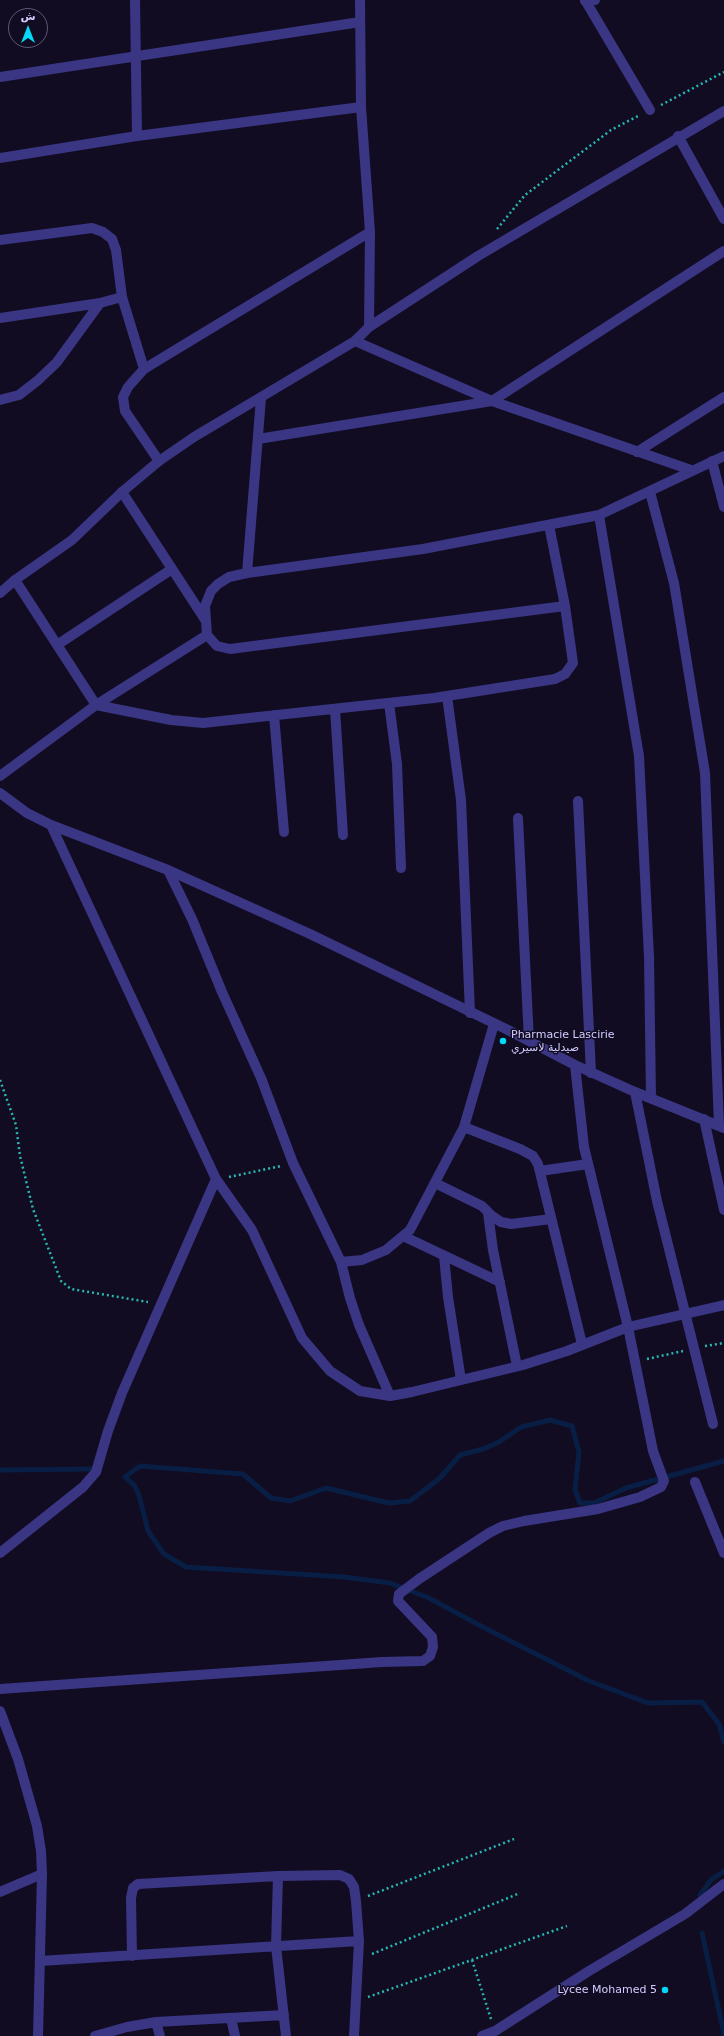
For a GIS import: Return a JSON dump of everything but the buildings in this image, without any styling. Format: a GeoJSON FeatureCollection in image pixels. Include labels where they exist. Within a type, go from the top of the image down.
{"type":"FeatureCollection","features":[{"type":"Feature","properties":{"kind":"street"},"geometry":{"type":"LineString","coordinates":[[135,0],[137,136]]}},
{"type":"Feature","properties":{"kind":"street"},"geometry":{"type":"LineString","coordinates":[[360,0],[361,106],[370,232],[370,327]]}},
{"type":"Feature","properties":{"kind":"street"},"geometry":{"type":"LineString","coordinates":[[588,0],[650,110]]}},
{"type":"Feature","properties":{"kind":"street"},"geometry":{"type":"LineString","coordinates":[[0,78],[360,22]]}},
{"type":"Feature","properties":{"kind":"street"},"geometry":{"type":"LineString","coordinates":[[0,158],[137,136],[361,106]]}},
{"type":"Feature","properties":{"kind":"street"},"geometry":{"type":"LineString","coordinates":[[0,593],[15,580],[72,540],[122,492],[159,461],[194,437],[355,341],[370,327],[478,256],[678,136],[724,111]]}},
{"type":"Feature","properties":{"kind":"street"},"geometry":{"type":"LineString","coordinates":[[678,136],[724,219]]}},
{"type":"Feature","properties":{"kind":"street"},"geometry":{"type":"LineString","coordinates":[[0,240],[92,228],[103,232],[112,239],[116,250],[122,297],[144,368]]}},
{"type":"Feature","properties":{"kind":"street"},"geometry":{"type":"LineString","coordinates":[[159,461],[125,411],[123,397],[128,387],[144,368],[370,232]]}},
{"type":"Feature","properties":{"kind":"street"},"geometry":{"type":"LineString","coordinates":[[258,439],[492,401],[724,250]]}},
{"type":"Feature","properties":{"kind":"street"},"geometry":{"type":"LineString","coordinates":[[0,318],[100,303],[122,297]]}},
{"type":"Feature","properties":{"kind":"street"},"geometry":{"type":"LineString","coordinates":[[0,400],[19,395],[37,381],[57,362],[100,303]]}},
{"type":"Feature","properties":{"kind":"street"},"geometry":{"type":"LineString","coordinates":[[355,341],[492,401],[691,470]]}},
{"type":"Feature","properties":{"kind":"street"},"geometry":{"type":"LineString","coordinates":[[638,452],[724,397]]}},
{"type":"Feature","properties":{"kind":"street"},"geometry":{"type":"LineString","coordinates":[[247,573],[261,398]]}},
{"type":"Feature","properties":{"kind":"street"},"geometry":{"type":"LineString","coordinates":[[565,606],[230,649],[217,646],[207,635],[205,606],[211,591],[218,584],[229,577],[247,573],[422,549],[599,515],[650,492],[691,470],[724,456]]}},
{"type":"Feature","properties":{"kind":"street"},"geometry":{"type":"LineString","coordinates":[[712,461],[724,507]]}},
{"type":"Feature","properties":{"kind":"street"},"geometry":{"type":"LineString","coordinates":[[122,492],[206,621]]}},
{"type":"Feature","properties":{"kind":"street"},"geometry":{"type":"LineString","coordinates":[[0,793],[27,813],[51,825],[168,870],[310,934],[529,1041],[575,1066],[721,1127],[705,773],[674,583],[650,492]]}},
{"type":"Feature","properties":{"kind":"street"},"geometry":{"type":"LineString","coordinates":[[599,515],[639,756],[649,957],[651,1098]]}},
{"type":"Feature","properties":{"kind":"street"},"geometry":{"type":"LineString","coordinates":[[15,580],[96,705],[171,720],[204,723],[447,696],[555,679],[565,674],[573,664],[565,606],[549,525]]}},
{"type":"Feature","properties":{"kind":"street"},"geometry":{"type":"LineString","coordinates":[[57,645],[172,569]]}},
{"type":"Feature","properties":{"kind":"street"},"geometry":{"type":"LineString","coordinates":[[0,776],[96,705],[207,635]]}},
{"type":"Feature","properties":{"kind":"street"},"geometry":{"type":"LineString","coordinates":[[447,696],[461,800],[470,1013]]}},
{"type":"Feature","properties":{"kind":"street"},"geometry":{"type":"LineString","coordinates":[[390,703],[397,764],[401,868]]}},
{"type":"Feature","properties":{"kind":"street"},"geometry":{"type":"LineString","coordinates":[[335,709],[343,835]]}},
{"type":"Feature","properties":{"kind":"street"},"geometry":{"type":"LineString","coordinates":[[274,715],[284,832]]}},
{"type":"Feature","properties":{"kind":"street"},"geometry":{"type":"LineString","coordinates":[[578,801],[591,1072]]}},
{"type":"Feature","properties":{"kind":"street"},"geometry":{"type":"LineString","coordinates":[[518,818],[529,1041]]}},
{"type":"Feature","properties":{"kind":"street"},"geometry":{"type":"LineString","coordinates":[[51,825],[216,1179],[252,1230],[302,1338],[330,1371],[360,1391],[390,1396],[517,1366],[567,1351],[582,1344],[628,1328],[687,1313],[724,1306]]}},
{"type":"Feature","properties":{"kind":"street"},"geometry":{"type":"LineString","coordinates":[[168,870],[192,919],[222,992],[261,1078],[293,1163],[341,1262],[354,1312],[390,1396]]}},
{"type":"Feature","properties":{"kind":"street"},"geometry":{"type":"LineString","coordinates":[[341,1262],[362,1260],[386,1250],[410,1230],[464,1127],[494,1024]]}},
{"type":"Feature","properties":{"kind":"street"},"geometry":{"type":"LineString","coordinates":[[0,1688],[422,1661],[430,1656],[433,1648],[432,1637],[426,1629],[401,1606],[398,1601],[399,1594],[418,1579],[489,1533],[503,1526],[524,1520],[598,1509],[656,1490],[664,1481],[653,1451],[628,1328],[588,1164],[582,1132],[575,1066]]}},
{"type":"Feature","properties":{"kind":"street"},"geometry":{"type":"LineString","coordinates":[[635,1092],[657,1200],[687,1313],[713,1424]]}},
{"type":"Feature","properties":{"kind":"street"},"geometry":{"type":"LineString","coordinates":[[704,1119],[724,1210]]}},
{"type":"Feature","properties":{"kind":"street"},"geometry":{"type":"LineString","coordinates":[[464,1127],[527,1153],[533,1156],[538,1164],[582,1344]]}},
{"type":"Feature","properties":{"kind":"street"},"geometry":{"type":"LineString","coordinates":[[540,1171],[588,1164]]}},
{"type":"Feature","properties":{"kind":"street"},"geometry":{"type":"LineString","coordinates":[[0,1553],[83,1487],[96,1472],[122,1393],[216,1179]]}},
{"type":"Feature","properties":{"kind":"street"},"geometry":{"type":"LineString","coordinates":[[435,1183],[465,1196],[482,1206],[501,1222],[511,1224],[551,1219]]}},
{"type":"Feature","properties":{"kind":"street"},"geometry":{"type":"LineString","coordinates":[[488,1212],[517,1366]]}},
{"type":"Feature","properties":{"kind":"street"},"geometry":{"type":"LineString","coordinates":[[403,1236],[500,1282]]}},
{"type":"Feature","properties":{"kind":"street"},"geometry":{"type":"LineString","coordinates":[[444,1256],[448,1297],[461,1380]]}},
{"type":"Feature","properties":{"kind":"street"},"geometry":{"type":"LineString","coordinates":[[695,1482],[724,1553]]}},
{"type":"Feature","properties":{"kind":"street"},"geometry":{"type":"LineString","coordinates":[[0,1711],[18,1759],[37,1826],[42,1874],[38,2036]]}},
{"type":"Feature","properties":{"kind":"street"},"geometry":{"type":"LineString","coordinates":[[0,1892],[42,1874]]}},
{"type":"Feature","properties":{"kind":"street"},"geometry":{"type":"LineString","coordinates":[[132,1956],[131,1898],[133,1888],[138,1884],[278,1876],[340,1875],[349,1879],[352,1883],[356,1901],[359,1941],[354,2036]]}},
{"type":"Feature","properties":{"kind":"street"},"geometry":{"type":"LineString","coordinates":[[278,1876],[276,1946],[286,2036]]}},
{"type":"Feature","properties":{"kind":"street"},"geometry":{"type":"LineString","coordinates":[[482,2036],[495,2031],[589,1971],[684,1914],[705,1900],[724,1884]]}},
{"type":"Feature","properties":{"kind":"street"},"geometry":{"type":"LineString","coordinates":[[40,1961],[359,1941]]}},
{"type":"Feature","properties":{"kind":"street"},"geometry":{"type":"LineString","coordinates":[[98,2036],[127,2027],[156,2022],[284,2015]]}},
{"type":"Feature","properties":{"kind":"street"},"geometry":{"type":"LineString","coordinates":[[231,2018],[235,2036]]}},
{"type":"Feature","properties":{"kind":"street"},"geometry":{"type":"LineString","coordinates":[[156,2022],[160,2036]]}},
{"type":"Feature","properties":{"kind":"path"},"geometry":{"type":"LineString","coordinates":[[496,231],[525,194],[611,130],[724,72]]}},
{"type":"Feature","properties":{"kind":"path"},"geometry":{"type":"LineString","coordinates":[[0,1080],[16,1125],[20,1156],[33,1209],[61,1281],[71,1288],[86,1292],[161,1304]]}},
{"type":"Feature","properties":{"kind":"path"},"geometry":{"type":"LineString","coordinates":[[216,1179],[293,1163]]}},
{"type":"Feature","properties":{"kind":"path"},"geometry":{"type":"LineString","coordinates":[[634,1361],[724,1342]]}},
{"type":"Feature","properties":{"kind":"path"},"geometry":{"type":"LineString","coordinates":[[356,1901],[514,1839]]}},
{"type":"Feature","properties":{"kind":"path"},"geometry":{"type":"LineString","coordinates":[[358,1959],[520,1893]]}},
{"type":"Feature","properties":{"kind":"path"},"geometry":{"type":"LineString","coordinates":[[356,2001],[567,1926]]}},
{"type":"Feature","properties":{"kind":"path"},"geometry":{"type":"LineString","coordinates":[[472,1960],[495,2031]]}},
{"type":"Feature","properties":{"kind":"waterway"},"geometry":{"type":"LineString","coordinates":[[724,1461],[626,1488],[594,1503],[580,1503],[575,1490],[579,1452],[572,1426],[550,1420],[521,1427],[499,1442],[483,1449],[460,1455],[439,1479],[410,1501],[389,1503],[326,1488],[290,1501],[271,1498],[243,1474],[140,1466],[125,1477],[134,1485],[139,1495],[148,1531],[164,1554],[186,1567],[344,1577],[390,1583],[429,1598],[589,1681],[648,1703],[702,1702],[719,1724],[724,1742]]}},
{"type":"Feature","properties":{"kind":"waterway"},"geometry":{"type":"LineString","coordinates":[[0,1470],[95,1469]]}},
{"type":"Feature","properties":{"kind":"waterway"},"geometry":{"type":"LineString","coordinates":[[700,1895],[711,1880],[724,1871]]}},
{"type":"Feature","properties":{"kind":"waterway"},"geometry":{"type":"LineString","coordinates":[[702,1933],[724,2034]]}},
{"type":"Feature","properties":{"kind":"place","name":"Pharmacie Lascirie صيدلية لاسيري"},"geometry":{"type":"Point","coordinates":[503,1041]}},
{"type":"Feature","properties":{"kind":"place","name":"Lycee Mohamed 5"},"geometry":{"type":"Point","coordinates":[665,1990]}}]}
